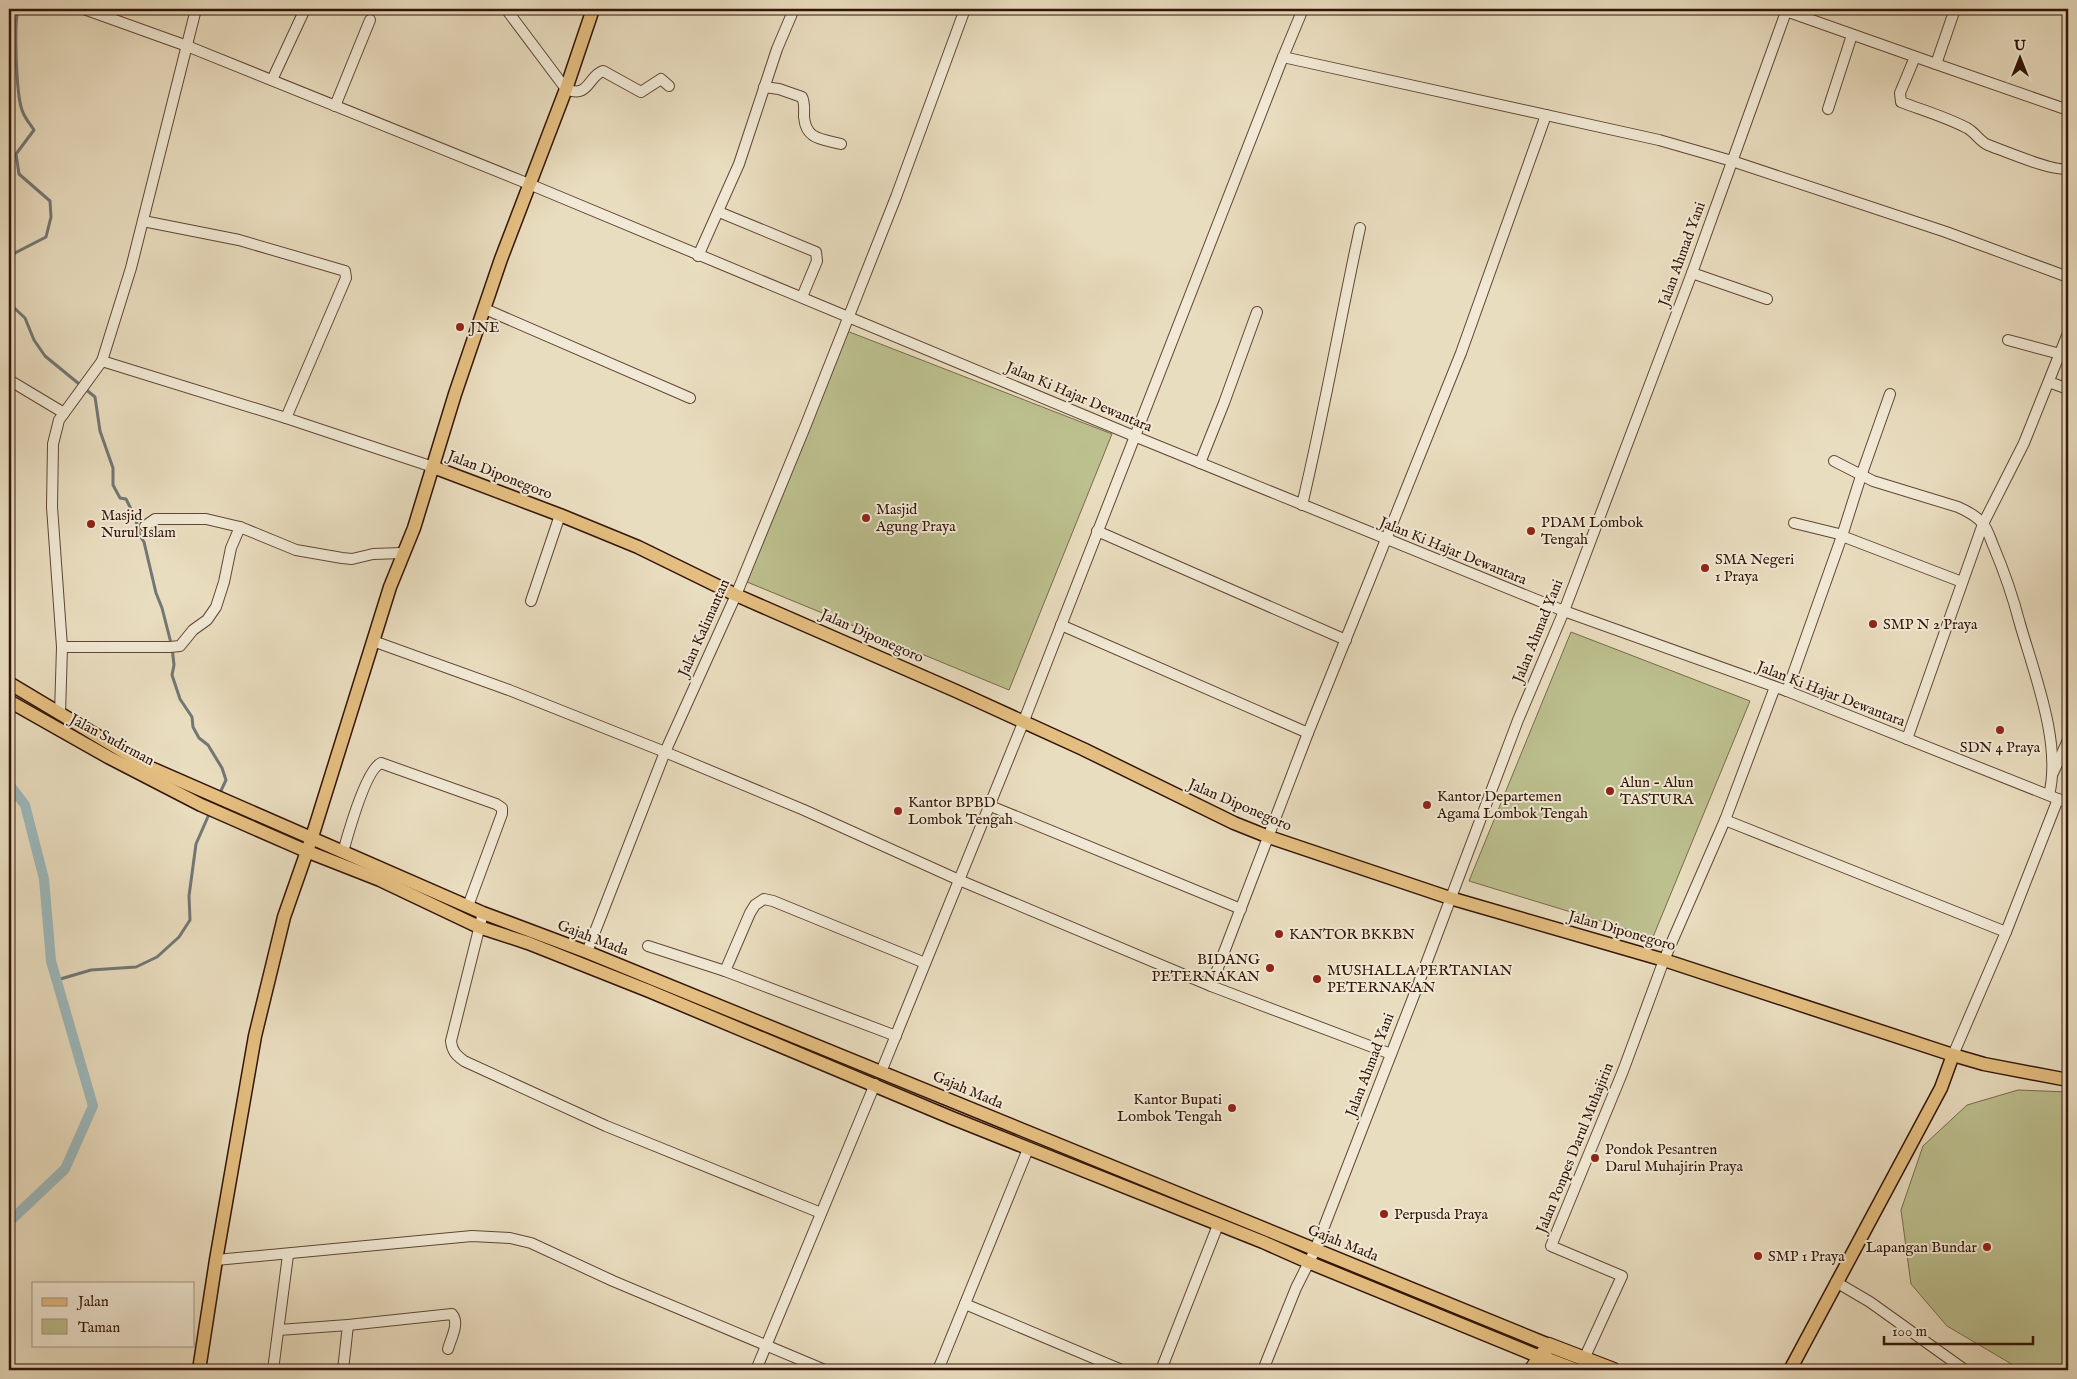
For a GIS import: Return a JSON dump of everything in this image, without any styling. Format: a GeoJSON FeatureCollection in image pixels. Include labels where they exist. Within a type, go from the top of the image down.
{"type":"FeatureCollection","features":[{"type":"Feature","properties":{"kind":"highway","name":"Gajah Mada"},"geometry":{"type":"LineString","coordinates":[[1544,1351],[1560,1363],[1574,1370]]}},
{"type":"Feature","properties":{"kind":"highway"},"geometry":{"type":"LineString","coordinates":[[1531,1370],[1544,1351]]}},
{"type":"Feature","properties":{"kind":"highway","name":"Gajah Mada"},"geometry":{"type":"LineString","coordinates":[[1560,1363],[1584,1359],[1614,1370]]}},
{"type":"Feature","properties":{"kind":"main road"},"geometry":{"type":"LineString","coordinates":[[199,1370],[255,1036],[284,917],[312,837],[402,553],[414,528],[454,394],[501,259],[566,89],[593,9]]}},
{"type":"Feature","properties":{"kind":"main road","name":"Jalan Diponegoro"},"geometry":{"type":"LineString","coordinates":[[433,467],[638,547],[736,595],[956,691],[1083,749],[1234,823],[1269,837],[1450,898],[1664,960],[1953,1055],[1984,1064],[2068,1080]]}},
{"type":"Feature","properties":{"kind":"main road","name":"Gajah Mada"},"geometry":{"type":"LineString","coordinates":[[9,683],[151,768],[483,913],[587,952],[696,1004],[875,1084],[1028,1148],[1265,1228],[1544,1351]]}},
{"type":"Feature","properties":{"kind":"main road","name":"Jalan Sudirman"},"geometry":{"type":"LineString","coordinates":[[9,701],[99,752],[201,805],[269,834]]}},
{"type":"Feature","properties":{"kind":"main road","name":"Gajah Mada"},"geometry":{"type":"LineString","coordinates":[[269,834],[306,851],[380,880],[479,927],[528,943],[881,1072],[1128,1181],[1218,1224],[1308,1262],[1544,1351]]}},
{"type":"Feature","properties":{"kind":"main road"},"geometry":{"type":"LineString","coordinates":[[1790,1370],[1941,1088],[1953,1055]]}},
{"type":"Feature","properties":{"kind":"street","name":"Jalan Ki Hajar Dewantara"},"geometry":{"type":"LineString","coordinates":[[84,9],[187,46],[529,184],[698,256],[848,316],[1385,540],[1564,611],[1787,691],[2068,803]]}},
{"type":"Feature","properties":{"kind":"street"},"geometry":{"type":"LineString","coordinates":[[60,714],[62,647],[52,507],[52,454],[55,432],[64,413],[102,361],[131,268],[196,9]]}},
{"type":"Feature","properties":{"kind":"street"},"geometry":{"type":"LineString","coordinates":[[272,80],[305,9]]}},
{"type":"Feature","properties":{"kind":"street"},"geometry":{"type":"LineString","coordinates":[[506,9],[566,89],[575,91],[586,88],[597,74],[603,71],[639,91],[643,91],[661,79],[669,86]]}},
{"type":"Feature","properties":{"kind":"street"},"geometry":{"type":"LineString","coordinates":[[698,256],[719,212],[746,145],[764,87],[794,9]]}},
{"type":"Feature","properties":{"kind":"street","name":"Jalan Kalimantan"},"geometry":{"type":"LineString","coordinates":[[587,952],[665,752],[736,595],[848,316],[896,196],[965,9]]}},
{"type":"Feature","properties":{"kind":"street"},"geometry":{"type":"LineString","coordinates":[[881,1072],[988,805],[1023,723],[1303,9]]}},
{"type":"Feature","properties":{"kind":"street"},"geometry":{"type":"LineString","coordinates":[[1936,64],[1955,9]]}},
{"type":"Feature","properties":{"kind":"street"},"geometry":{"type":"LineString","coordinates":[[1786,10],[1852,35],[2068,110]]}},
{"type":"Feature","properties":{"kind":"street","name":"Jalan Ahmad Yani"},"geometry":{"type":"LineString","coordinates":[[1262,1370],[1308,1262],[1315,1250],[1518,720],[1564,611],[1692,273],[1786,10]]}},
{"type":"Feature","properties":{"kind":"street"},"geometry":{"type":"LineString","coordinates":[[335,106],[370,20]]}},
{"type":"Feature","properties":{"kind":"street"},"geometry":{"type":"LineString","coordinates":[[1828,110],[1852,35]]}},
{"type":"Feature","properties":{"kind":"street"},"geometry":{"type":"LineString","coordinates":[[1283,57],[1659,140],[1732,161],[1946,232],[2068,277]]}},
{"type":"Feature","properties":{"kind":"street"},"geometry":{"type":"LineString","coordinates":[[1915,57],[1900,93],[1901,102],[1964,126],[1975,133],[1981,142],[1988,145],[2051,167],[2064,170],[2068,168]]}},
{"type":"Feature","properties":{"kind":"street"},"geometry":{"type":"LineString","coordinates":[[764,87],[779,88],[802,97],[805,126],[810,134],[816,138],[841,144]]}},
{"type":"Feature","properties":{"kind":"street"},"geometry":{"type":"LineString","coordinates":[[1211,986],[1308,733],[1461,352],[1546,115]]}},
{"type":"Feature","properties":{"kind":"street"},"geometry":{"type":"LineString","coordinates":[[719,212],[816,252],[817,260],[802,297]]}},
{"type":"Feature","properties":{"kind":"street"},"geometry":{"type":"LineString","coordinates":[[143,221],[240,240],[345,271],[346,278],[286,418]]}},
{"type":"Feature","properties":{"kind":"street"},"geometry":{"type":"LineString","coordinates":[[1302,505],[1321,422],[1339,322],[1360,228]]}},
{"type":"Feature","properties":{"kind":"street"},"geometry":{"type":"LineString","coordinates":[[1692,273],[1767,299]]}},
{"type":"Feature","properties":{"kind":"street"},"geometry":{"type":"LineString","coordinates":[[485,309],[690,398]]}},
{"type":"Feature","properties":{"kind":"street"},"geometry":{"type":"LineString","coordinates":[[1200,463],[1257,312]]}},
{"type":"Feature","properties":{"kind":"street"},"geometry":{"type":"LineString","coordinates":[[1907,739],[1983,524],[2012,471],[2068,333]]}},
{"type":"Feature","properties":{"kind":"street"},"geometry":{"type":"LineString","coordinates":[[2008,340],[2060,354]]}},
{"type":"Feature","properties":{"kind":"street"},"geometry":{"type":"LineString","coordinates":[[102,361],[286,418],[433,467]]}},
{"type":"Feature","properties":{"kind":"street"},"geometry":{"type":"LineString","coordinates":[[9,380],[64,413]]}},
{"type":"Feature","properties":{"kind":"street"},"geometry":{"type":"LineString","coordinates":[[2049,382],[2068,390]]}},
{"type":"Feature","properties":{"kind":"street"},"geometry":{"type":"LineString","coordinates":[[1787,691],[1890,394]]}},
{"type":"Feature","properties":{"kind":"street"},"geometry":{"type":"LineString","coordinates":[[1834,461],[1861,476],[1958,507],[1983,524],[2011,591],[2047,720],[2053,796],[2006,932],[1953,1055]]}},
{"type":"Feature","properties":{"kind":"street"},"geometry":{"type":"LineString","coordinates":[[531,601],[560,515]]}},
{"type":"Feature","properties":{"kind":"street"},"geometry":{"type":"LineString","coordinates":[[145,526],[155,519],[215,520],[240,527],[296,550],[352,559],[373,554],[402,553]]}},
{"type":"Feature","properties":{"kind":"street"},"geometry":{"type":"LineString","coordinates":[[1794,524],[1842,535],[1962,582]]}},
{"type":"Feature","properties":{"kind":"street"},"geometry":{"type":"LineString","coordinates":[[62,647],[180,646],[193,630],[207,620],[216,607],[224,582],[231,548],[240,527]]}},
{"type":"Feature","properties":{"kind":"street"},"geometry":{"type":"LineString","coordinates":[[1098,531],[1346,640]]}},
{"type":"Feature","properties":{"kind":"street"},"geometry":{"type":"LineString","coordinates":[[1061,625],[1308,733]]}},
{"type":"Feature","properties":{"kind":"street"},"geometry":{"type":"LineString","coordinates":[[373,641],[509,690],[665,752],[804,810],[959,880],[1211,986],[1391,1054]]}},
{"type":"Feature","properties":{"kind":"street"},"geometry":{"type":"LineString","coordinates":[[1664,960],[1725,820],[1775,687]]}},
{"type":"Feature","properties":{"kind":"street"},"geometry":{"type":"LineString","coordinates":[[2052,776],[2068,740]]}},
{"type":"Feature","properties":{"kind":"street"},"geometry":{"type":"LineString","coordinates":[[343,852],[361,795],[375,766],[381,762],[496,804],[502,808],[502,814],[468,906]]}},
{"type":"Feature","properties":{"kind":"street"},"geometry":{"type":"LineString","coordinates":[[988,805],[1242,909]]}},
{"type":"Feature","properties":{"kind":"street"},"geometry":{"type":"LineString","coordinates":[[1725,820],[2006,932]]}},
{"type":"Feature","properties":{"kind":"street"},"geometry":{"type":"LineString","coordinates":[[725,971],[750,913],[755,904],[764,899],[924,963]]}},
{"type":"Feature","properties":{"kind":"street"},"geometry":{"type":"LineString","coordinates":[[483,913],[451,1041],[452,1049],[456,1055],[464,1061],[606,1126],[821,1212]]}},
{"type":"Feature","properties":{"kind":"street"},"geometry":{"type":"LineString","coordinates":[[648,946],[725,971],[896,1036]]}},
{"type":"Feature","properties":{"kind":"street","name":"Jalan Ponpes Darul Muhajirin"},"geometry":{"type":"LineString","coordinates":[[1584,1359],[1622,1276],[1551,1246],[1623,1071],[1664,960]]}},
{"type":"Feature","properties":{"kind":"street"},"geometry":{"type":"LineString","coordinates":[[756,1370],[875,1084]]}},
{"type":"Feature","properties":{"kind":"street"},"geometry":{"type":"LineString","coordinates":[[938,1370],[1028,1148]]}},
{"type":"Feature","properties":{"kind":"street"},"geometry":{"type":"LineString","coordinates":[[1161,1370],[1218,1224]]}},
{"type":"Feature","properties":{"kind":"street"},"geometry":{"type":"LineString","coordinates":[[216,1260],[288,1255],[472,1236],[510,1238],[531,1243],[570,1263],[825,1370]]}},
{"type":"Feature","properties":{"kind":"street"},"geometry":{"type":"LineString","coordinates":[[273,1370],[288,1255]]}},
{"type":"Feature","properties":{"kind":"street"},"geometry":{"type":"LineString","coordinates":[[1836,1282],[1870,1302],[1965,1370]]}},
{"type":"Feature","properties":{"kind":"street"},"geometry":{"type":"LineString","coordinates":[[965,1304],[1122,1370]]}},
{"type":"Feature","properties":{"kind":"street"},"geometry":{"type":"LineString","coordinates":[[279,1330],[452,1314],[455,1319],[455,1325],[448,1348]]}},
{"type":"Feature","properties":{"kind":"street"},"geometry":{"type":"LineString","coordinates":[[342,1370],[348,1325]]}},
{"type":"Feature","properties":{"kind":"green space"},"geometry":{"type":"Polygon","coordinates":[[[847,331],[1112,434],[1009,690],[747,582],[847,331]]]}},
{"type":"Feature","properties":{"kind":"green space","name":"Alun - Alun TASTURA"},"geometry":{"type":"Polygon","coordinates":[[[1571,632],[1750,701],[1653,937],[1469,881],[1571,632]]]}},
{"type":"Feature","properties":{"kind":"green space","name":"Lapangan Bundar"},"geometry":{"type":"Polygon","coordinates":[[[2018,1090],[2068,1092],[2068,1370],[2020,1369],[1947,1326],[1911,1284],[1901,1210],[1923,1146],[1967,1105],[2018,1090]]]}},
{"type":"Feature","properties":{"kind":"waterway"},"geometry":{"type":"LineString","coordinates":[[9,256],[46,237],[51,217],[50,201],[19,174],[16,154],[34,130],[23,113],[18,89],[16,44],[18,9]]}},
{"type":"Feature","properties":{"kind":"waterway"},"geometry":{"type":"LineString","coordinates":[[9,303],[25,318],[34,340],[45,356],[95,397],[100,431],[113,468],[113,485],[120,498],[126,499],[144,542],[156,593],[172,647],[174,665],[172,675],[180,699],[192,717],[193,727],[199,738],[208,745],[222,768],[226,780],[219,795]]}},
{"type":"Feature","properties":{"kind":"waterway"},"geometry":{"type":"LineString","coordinates":[[9,784],[25,805],[44,879],[51,961],[93,1106],[65,1169],[9,1222]]}},
{"type":"Feature","properties":{"kind":"waterway"},"geometry":{"type":"LineString","coordinates":[[57,980],[91,970],[136,967],[157,957],[179,937],[190,920],[189,896],[196,844],[210,812]]}},
{"type":"Feature","properties":{"kind":"place","name":"JNE"},"geometry":{"type":"Point","coordinates":[460,327]}},
{"type":"Feature","properties":{"kind":"place","name":"Masjid Agung Praya"},"geometry":{"type":"Point","coordinates":[866,518]}},
{"type":"Feature","properties":{"kind":"place","name":"Masjid Nurul Islam"},"geometry":{"type":"Point","coordinates":[91,524]}},
{"type":"Feature","properties":{"kind":"place","name":"PDAM Lombok Tengah"},"geometry":{"type":"Point","coordinates":[1531,531]}},
{"type":"Feature","properties":{"kind":"place","name":"SMA Negeri 1 Praya"},"geometry":{"type":"Point","coordinates":[1705,568]}},
{"type":"Feature","properties":{"kind":"place","name":"SMP N 2 Praya"},"geometry":{"type":"Point","coordinates":[1873,624]}},
{"type":"Feature","properties":{"kind":"place","name":"SDN 4 Praya"},"geometry":{"type":"Point","coordinates":[2000,730]}},
{"type":"Feature","properties":{"kind":"place","name":"Alun - Alun TASTURA"},"geometry":{"type":"Point","coordinates":[1610,791]}},
{"type":"Feature","properties":{"kind":"place","name":"Kantor Departemen Agama Lombok Tengah"},"geometry":{"type":"Point","coordinates":[1427,805]}},
{"type":"Feature","properties":{"kind":"place","name":"Kantor BPBD Lombok Tengah"},"geometry":{"type":"Point","coordinates":[898,811]}},
{"type":"Feature","properties":{"kind":"place","name":"KANTOR BKKBN"},"geometry":{"type":"Point","coordinates":[1279,934]}},
{"type":"Feature","properties":{"kind":"place","name":"BIDANG PETERNAKAN"},"geometry":{"type":"Point","coordinates":[1270,968]}},
{"type":"Feature","properties":{"kind":"place","name":"MUSHALLA PERTANIAN PETERNAKAN"},"geometry":{"type":"Point","coordinates":[1317,979]}},
{"type":"Feature","properties":{"kind":"place","name":"Kantor Bupati Lombok Tengah"},"geometry":{"type":"Point","coordinates":[1232,1108]}},
{"type":"Feature","properties":{"kind":"place","name":"Pondok Pesantren Darul Muhajirin Praya"},"geometry":{"type":"Point","coordinates":[1595,1158]}},
{"type":"Feature","properties":{"kind":"place","name":"Perpusda Praya"},"geometry":{"type":"Point","coordinates":[1384,1214]}},
{"type":"Feature","properties":{"kind":"place","name":"Lapangan Bundar"},"geometry":{"type":"Point","coordinates":[1987,1247]}},
{"type":"Feature","properties":{"kind":"place","name":"SMP 1 Praya"},"geometry":{"type":"Point","coordinates":[1758,1256]}}]}
